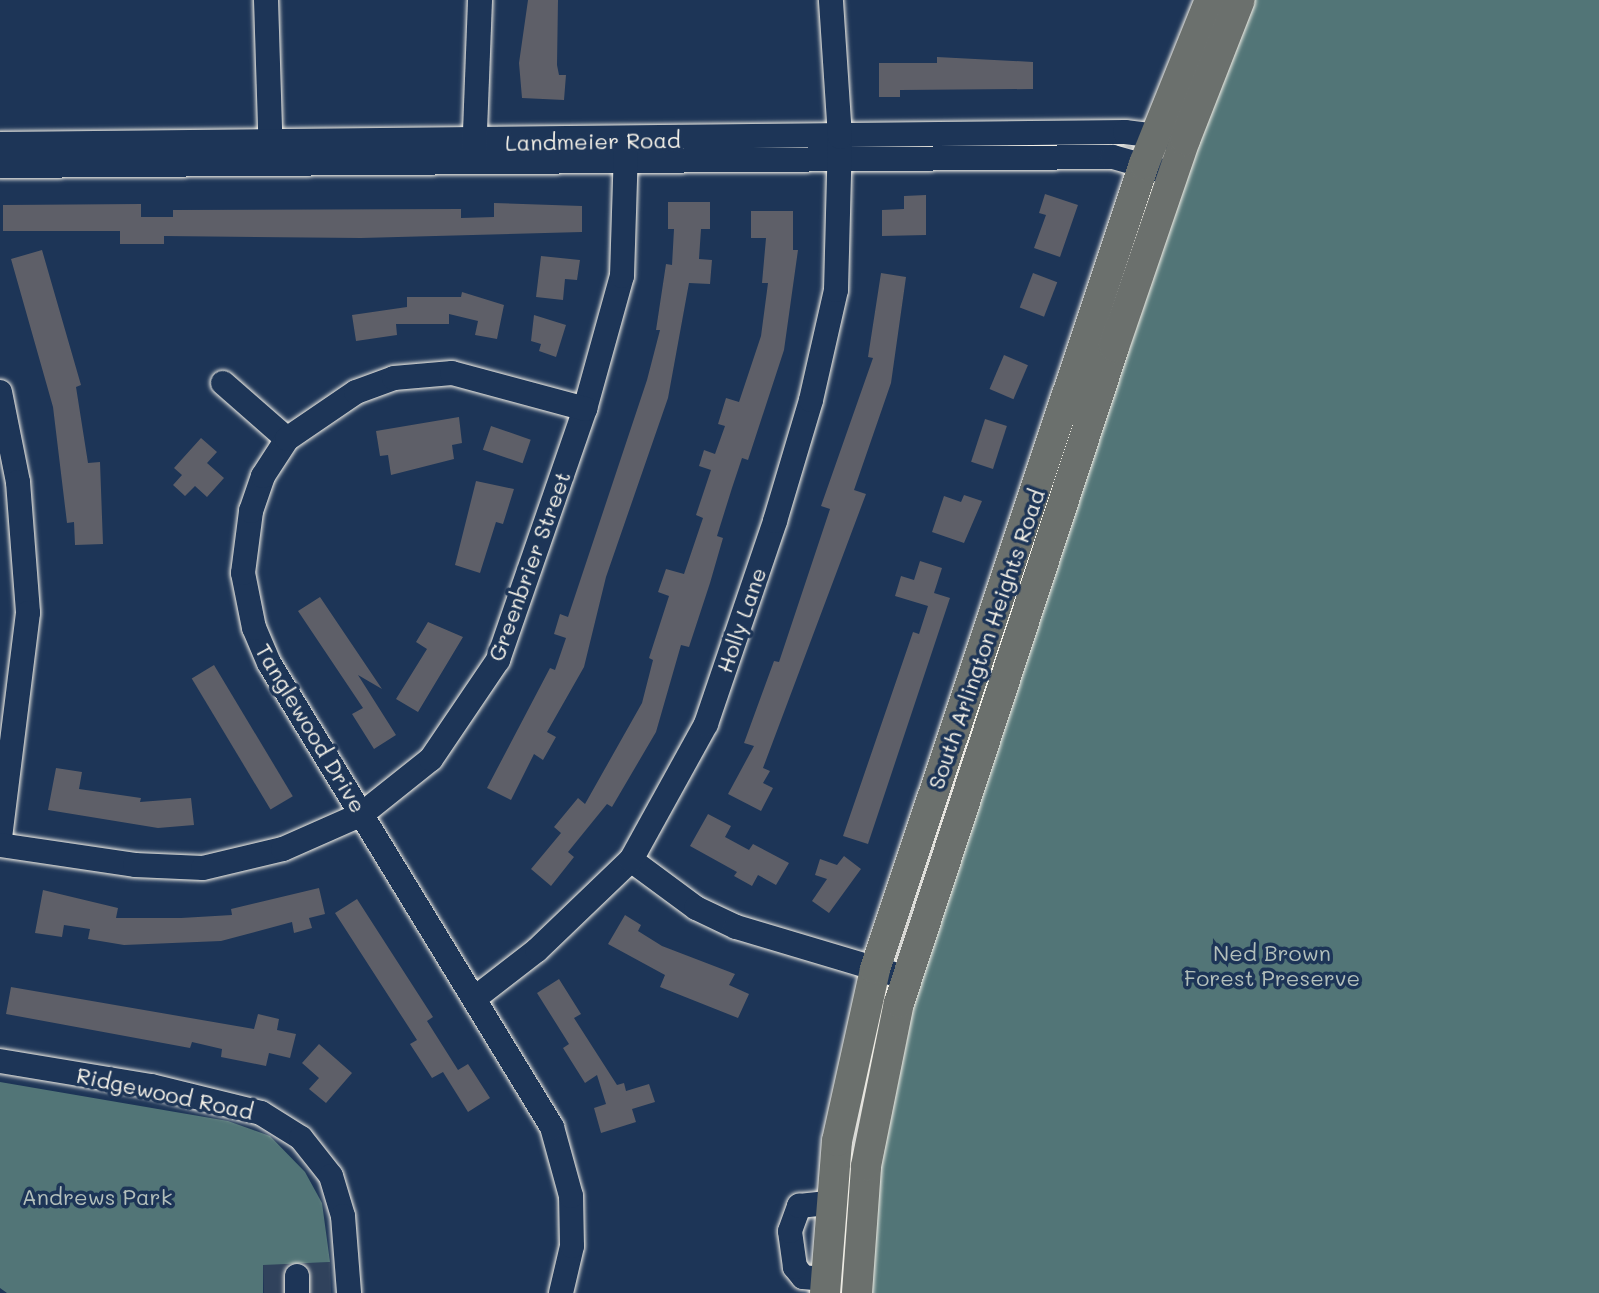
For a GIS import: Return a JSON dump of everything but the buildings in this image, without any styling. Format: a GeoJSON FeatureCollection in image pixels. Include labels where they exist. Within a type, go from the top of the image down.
{"type":"FeatureCollection","features":[{"type":"Feature","properties":{"kind":"main road","name":"South Arlington Heights Road"},"geometry":{"type":"LineString","coordinates":[[825,1286],[837,1141],[875,969],[1144,164],[1210,0]]}},
{"type":"Feature","properties":{"kind":"main road","name":"South Arlington Heights Road"},"geometry":{"type":"LineString","coordinates":[[857,1293],[862,1189],[873,1114],[907,978],[1173,174],[1240,0]]}},
{"type":"Feature","properties":{"kind":"street"},"geometry":{"type":"LineString","coordinates":[[266,0],[271,155]]}},
{"type":"Feature","properties":{"kind":"street"},"geometry":{"type":"LineString","coordinates":[[474,154],[480,0]]}},
{"type":"Feature","properties":{"kind":"street","name":"Holly Lane"},"geometry":{"type":"LineString","coordinates":[[475,998],[537,950],[631,860],[706,724],[780,506],[836,290],[841,148],[831,0]]}},
{"type":"Feature","properties":{"kind":"street","name":"Landmeier Road"},"geometry":{"type":"LineString","coordinates":[[0,166],[271,155],[841,148],[1155,134],[1185,140]]}},
{"type":"Feature","properties":{"kind":"street","name":"Landmeier Road"},"geometry":{"type":"LineString","coordinates":[[0,144],[271,155]]}},
{"type":"Feature","properties":{"kind":"street","name":"Landmeier Road"},"geometry":{"type":"LineString","coordinates":[[841,148],[1113,157],[1173,174]]}},
{"type":"Feature","properties":{"kind":"street","name":"Greenbrier Street"},"geometry":{"type":"LineString","coordinates":[[0,845],[135,865],[203,868],[283,849],[362,814],[431,759],[498,660],[585,409],[622,276],[626,152]]}},
{"type":"Feature","properties":{"kind":"street","name":"Tanglewood Drive"},"geometry":{"type":"LineString","coordinates":[[561,1293],[572,1246],[571,1196],[552,1127],[269,663],[247,604],[243,573],[251,511],[263,476],[287,439],[356,392],[427,373],[485,379],[585,409]]}},
{"type":"Feature","properties":{"kind":"street"},"geometry":{"type":"LineString","coordinates":[[223,383],[287,439]]}},
{"type":"Feature","properties":{"kind":"street"},"geometry":{"type":"LineString","coordinates":[[0,392],[18,482],[28,613],[0,837]]}},
{"type":"Feature","properties":{"kind":"street"},"geometry":{"type":"LineString","coordinates":[[631,860],[713,917],[907,978]]}},
{"type":"Feature","properties":{"kind":"street","name":"Ridgewood Road"},"geometry":{"type":"LineString","coordinates":[[0,1061],[151,1086],[261,1113],[301,1138],[331,1176],[343,1216],[349,1293]]}},
{"type":"Feature","properties":{"kind":"shaded area"},"geometry":{"type":"Polygon","coordinates":[[[330,1262],[331,1293],[264,1293],[263,1264],[330,1262]]]}},
{"type":"Feature","properties":{"kind":"green space","name":"Ned Brown Forest Preserve"},"geometry":{"type":"Polygon","coordinates":[[[1240,0],[1599,0],[1599,1293],[857,1293],[872,1124],[1240,0]]]}},
{"type":"Feature","properties":{"kind":"green space","name":"Andrews Park"},"geometry":{"type":"Polygon","coordinates":[[[0,1082],[228,1121],[270,1136],[305,1172],[322,1203],[330,1262],[263,1265],[263,1293],[7,1293],[0,1288],[0,1082]]]}}]}
